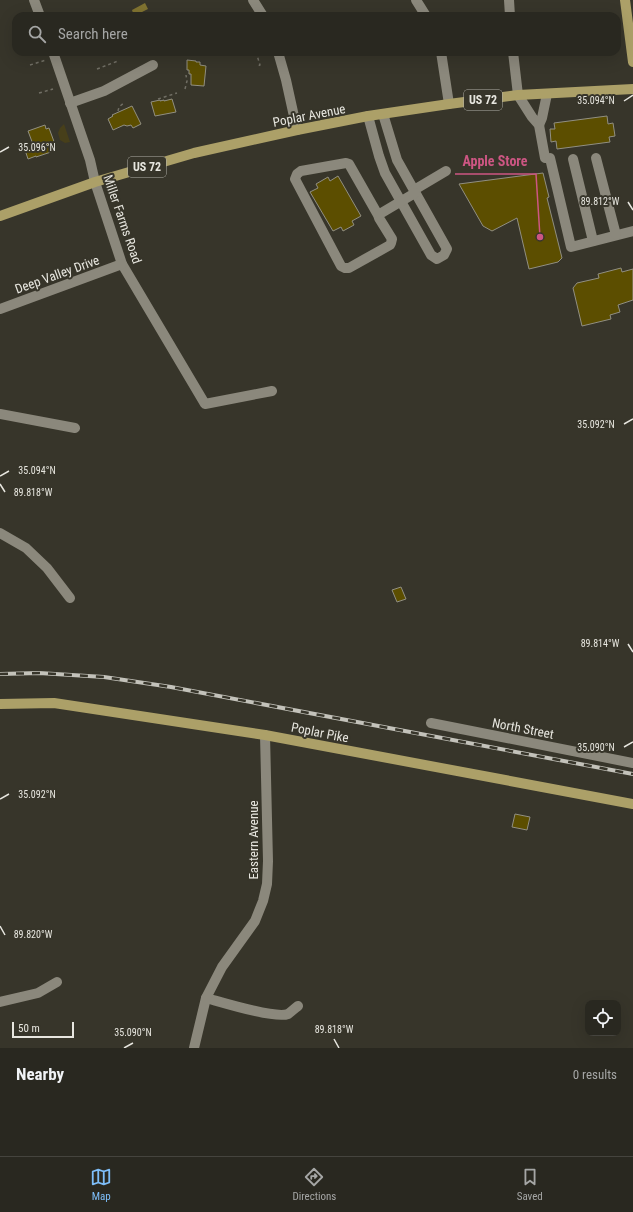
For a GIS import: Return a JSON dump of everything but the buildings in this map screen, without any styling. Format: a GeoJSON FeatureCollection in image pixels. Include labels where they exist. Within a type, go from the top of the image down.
{"type":"FeatureCollection","features":[{"type":"Feature","properties":{"kind":"main road"},"geometry":{"type":"LineString","coordinates":[[625,0],[633,62]]}},
{"type":"Feature","properties":{"kind":"main road","name":"Poplar Avenue"},"geometry":{"type":"LineString","coordinates":[[0,216],[95,182],[194,153],[297,130],[368,116],[518,95],[633,89]]}},
{"type":"Feature","properties":{"kind":"main road","name":"Poplar Pike"},"geometry":{"type":"LineString","coordinates":[[0,704],[54,703],[265,735],[633,804]]}},
{"type":"Feature","properties":{"kind":"street"},"geometry":{"type":"LineString","coordinates":[[34,0],[38,12]]}},
{"type":"Feature","properties":{"kind":"street"},"geometry":{"type":"LineString","coordinates":[[253,0],[260,12]]}},
{"type":"Feature","properties":{"kind":"street"},"geometry":{"type":"LineString","coordinates":[[416,0],[424,12]]}},
{"type":"Feature","properties":{"kind":"street"},"geometry":{"type":"LineString","coordinates":[[508,0],[510,12]]}},
{"type":"Feature","properties":{"kind":"street","name":"Miller Farms Road"},"geometry":{"type":"LineString","coordinates":[[50,56],[70,103],[90,160],[95,182],[122,264],[205,404],[272,391]]}},
{"type":"Feature","properties":{"kind":"street"},"geometry":{"type":"LineString","coordinates":[[279,56],[297,130]]}},
{"type":"Feature","properties":{"kind":"street"},"geometry":{"type":"LineString","coordinates":[[442,56],[449,104]]}},
{"type":"Feature","properties":{"kind":"street"},"geometry":{"type":"LineString","coordinates":[[513,56],[518,95],[532,118],[539,125],[571,246],[633,231]]}},
{"type":"Feature","properties":{"kind":"street"},"geometry":{"type":"LineString","coordinates":[[70,103],[104,91],[153,65]]}},
{"type":"Feature","properties":{"kind":"street"},"geometry":{"type":"LineString","coordinates":[[539,125],[547,94]]}},
{"type":"Feature","properties":{"kind":"street"},"geometry":{"type":"LineString","coordinates":[[368,116],[385,173],[431,255],[437,259],[444,255],[447,249],[397,160],[383,114]]}},
{"type":"Feature","properties":{"kind":"street"},"geometry":{"type":"LineString","coordinates":[[596,158],[616,235]]}},
{"type":"Feature","properties":{"kind":"street"},"geometry":{"type":"LineString","coordinates":[[573,159],[593,241]]}},
{"type":"Feature","properties":{"kind":"street"},"geometry":{"type":"LineString","coordinates":[[346,163],[350,164],[378,215],[392,239],[392,243],[349,268],[345,268],[342,266],[295,179],[297,174],[301,171],[346,163]]}},
{"type":"Feature","properties":{"kind":"street"},"geometry":{"type":"LineString","coordinates":[[378,215],[446,171]]}},
{"type":"Feature","properties":{"kind":"street","name":"Deep Valley Drive"},"geometry":{"type":"LineString","coordinates":[[0,309],[122,264]]}},
{"type":"Feature","properties":{"kind":"street"},"geometry":{"type":"LineString","coordinates":[[0,414],[75,428]]}},
{"type":"Feature","properties":{"kind":"street"},"geometry":{"type":"LineString","coordinates":[[0,533],[26,548],[37,558],[47,568],[70,598]]}},
{"type":"Feature","properties":{"kind":"street","name":"North Street"},"geometry":{"type":"LineString","coordinates":[[431,723],[633,763]]}},
{"type":"Feature","properties":{"kind":"street","name":"Eastern Avenue"},"geometry":{"type":"LineString","coordinates":[[194,1048],[206,998],[222,967],[255,921],[263,901],[267,884],[268,861],[265,735]]}},
{"type":"Feature","properties":{"kind":"street"},"geometry":{"type":"LineString","coordinates":[[0,1002],[38,993],[57,982]]}},
{"type":"Feature","properties":{"kind":"street"},"geometry":{"type":"LineString","coordinates":[[206,998],[239,1008],[277,1015],[287,1014],[298,1006]]}},
{"type":"Feature","properties":{"kind":"path"},"geometry":{"type":"LineString","coordinates":[[30,65],[50,56]]}},
{"type":"Feature","properties":{"kind":"path"},"geometry":{"type":"LineString","coordinates":[[257,56],[260,65],[257,66]]}},
{"type":"Feature","properties":{"kind":"path"},"geometry":{"type":"LineString","coordinates":[[97,69],[118,60]]}},
{"type":"Feature","properties":{"kind":"path"},"geometry":{"type":"LineString","coordinates":[[185,89],[187,81],[186,75]]}},
{"type":"Feature","properties":{"kind":"path"},"geometry":{"type":"LineString","coordinates":[[39,93],[53,89]]}},
{"type":"Feature","properties":{"kind":"path"},"geometry":{"type":"LineString","coordinates":[[158,99],[177,93]]}},
{"type":"Feature","properties":{"kind":"path"},"geometry":{"type":"LineString","coordinates":[[118,111],[119,107],[125,102]]}},
{"type":"Feature","properties":{"kind":"shaded area"},"geometry":{"type":"Polygon","coordinates":[[[145,3],[148,9],[142,12],[133,12],[132,10],[145,3]]]}},
{"type":"Feature","properties":{"kind":"shaded area"},"geometry":{"type":"Polygon","coordinates":[[[64,124],[70,142],[65,143],[60,140],[58,133],[64,124]]]}},
{"type":"Feature","properties":{"kind":"railway"},"geometry":{"type":"LineString","coordinates":[[0,674],[39,673],[104,677],[171,687],[633,774]]}},
{"type":"Feature","properties":{"kind":"place","name":"Apple Store"},"geometry":{"type":"Point","coordinates":[540,237]}}]}
